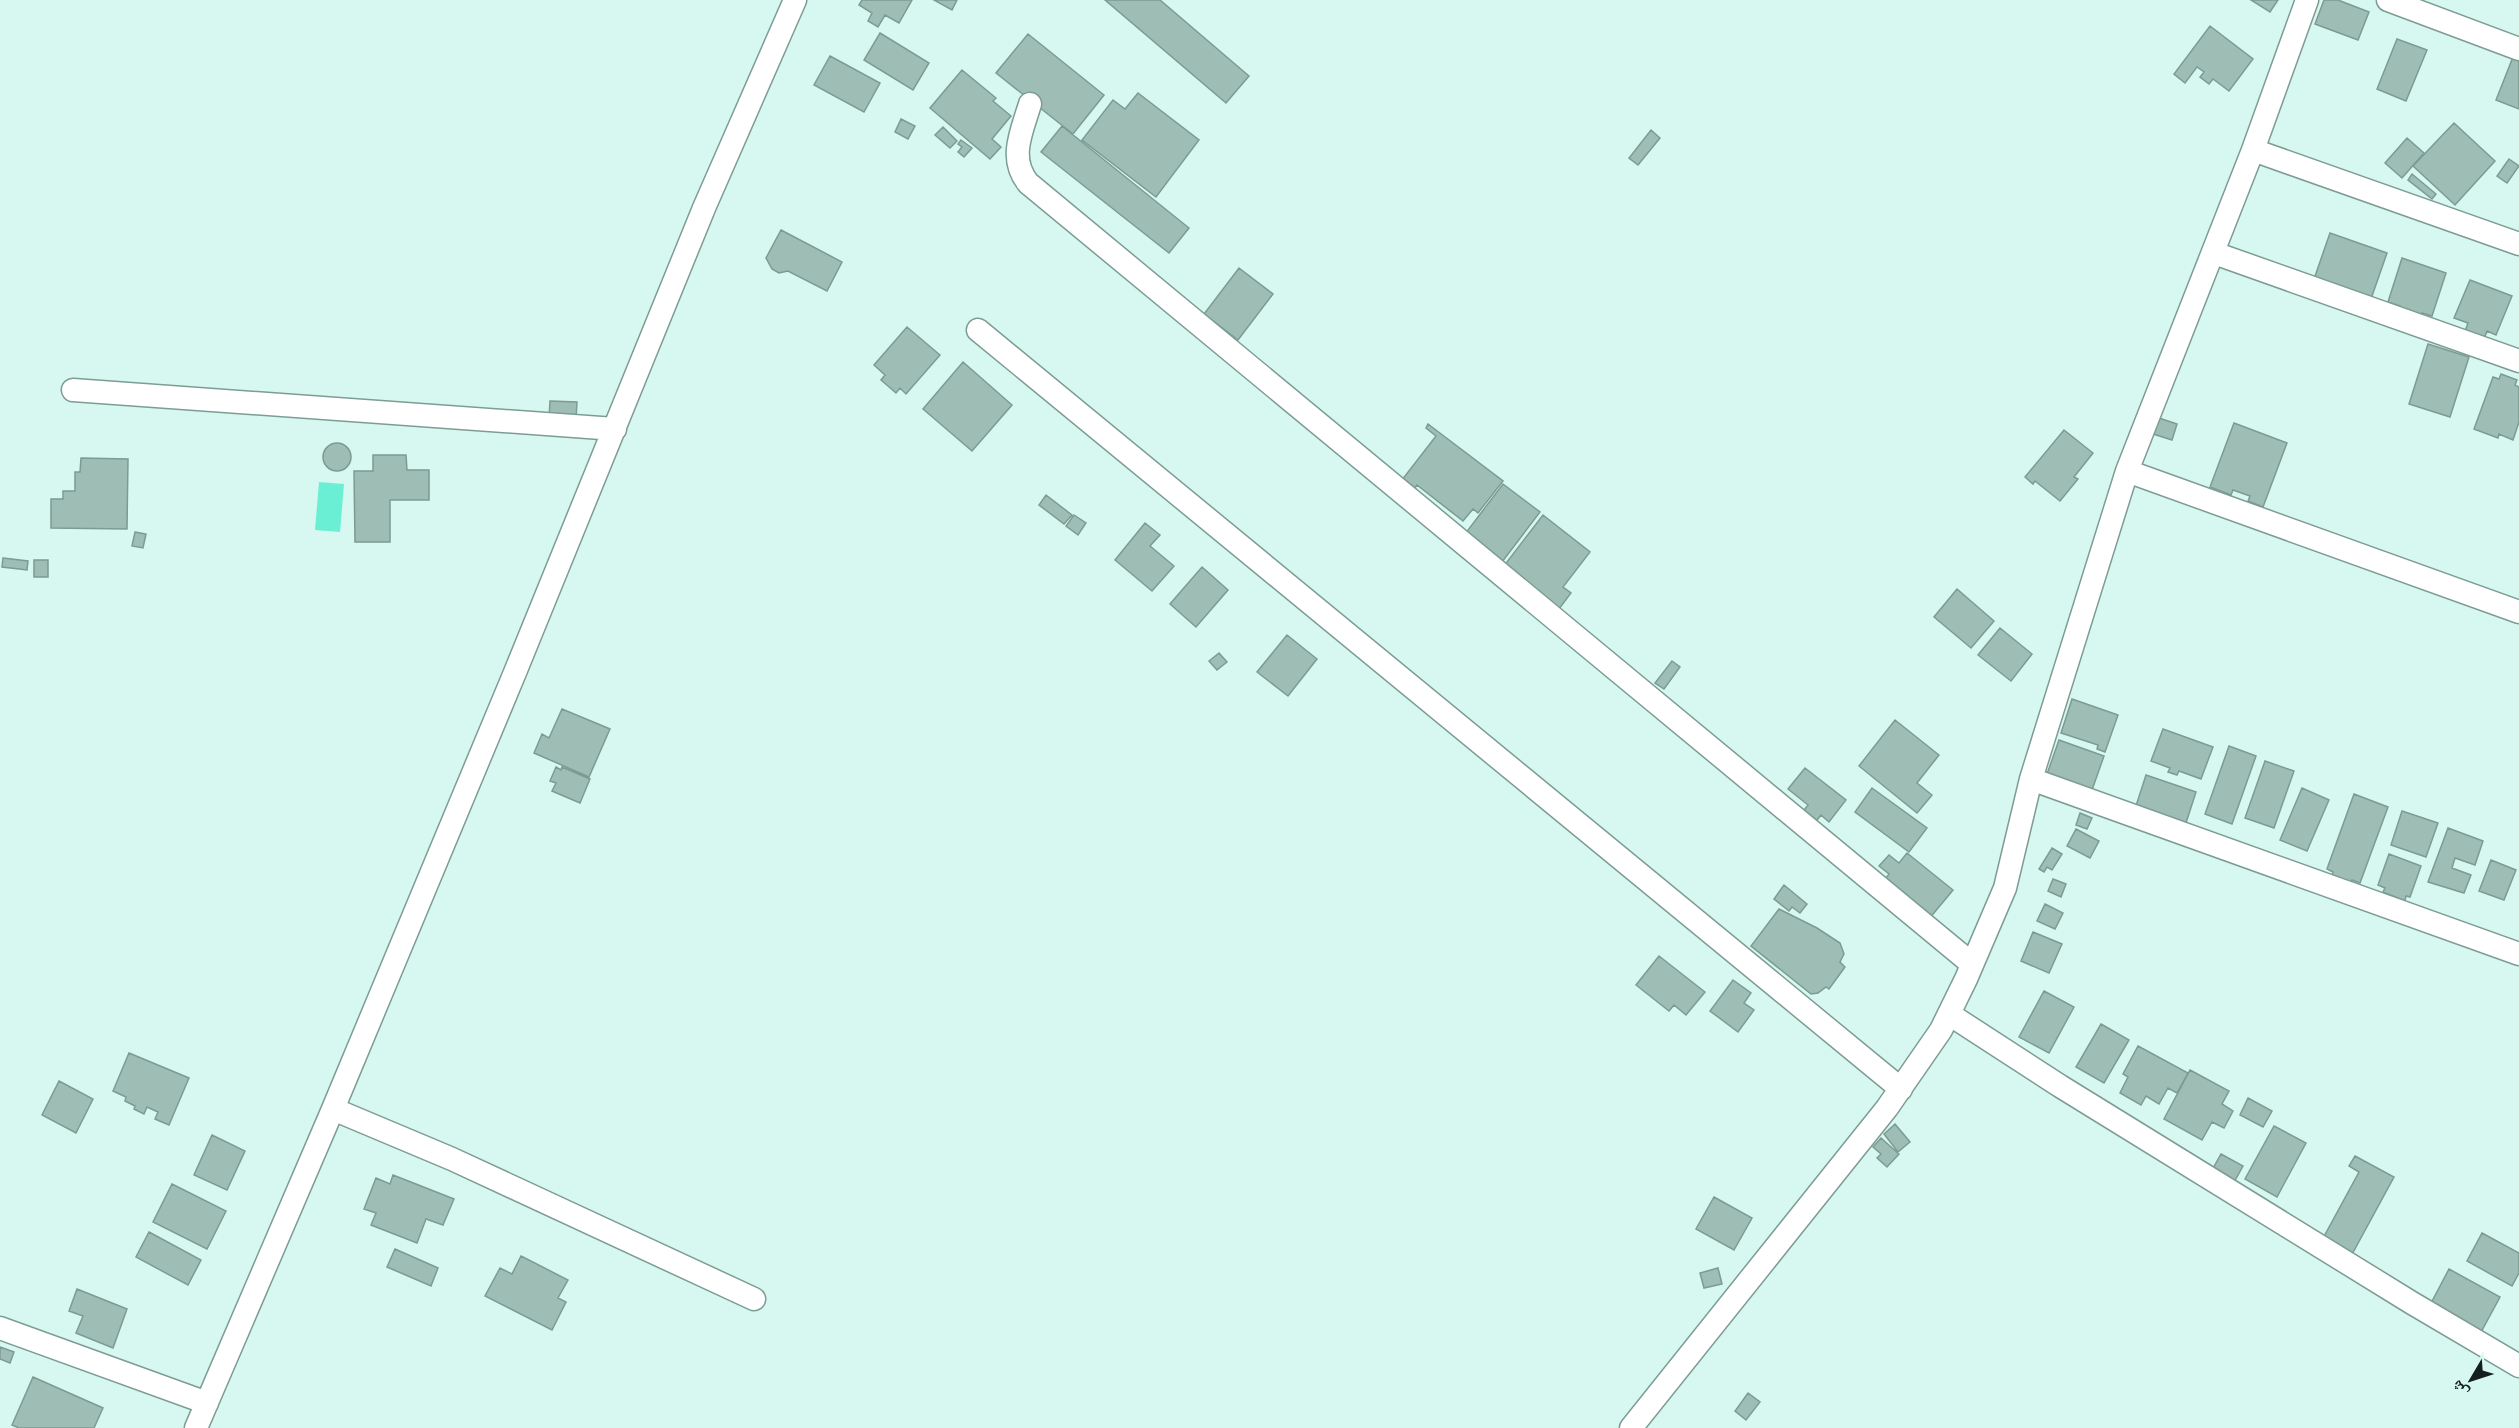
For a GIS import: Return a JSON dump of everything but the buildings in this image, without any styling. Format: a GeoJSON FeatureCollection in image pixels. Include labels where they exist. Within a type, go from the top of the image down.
{"type":"FeatureCollection","features":[{"type":"Feature","properties":{"kind":"street"},"geometry":{"type":"LineString","coordinates":[[196,1428],[333,1109],[615,429],[704,208],[795,0]]}},
{"type":"Feature","properties":{"kind":"street"},"geometry":{"type":"LineString","coordinates":[[1631,1428],[1828,1184],[1901,1089],[1949,1014],[2005,888],[2031,779],[2127,471],[2214,253],[2307,0]]}},
{"type":"Feature","properties":{"kind":"street"},"geometry":{"type":"LineString","coordinates":[[2388,0],[2519,49]]}},
{"type":"Feature","properties":{"kind":"street"},"geometry":{"type":"LineString","coordinates":[[1030,104],[1017,146],[1018,165],[1028,183],[1972,964]]}},
{"type":"Feature","properties":{"kind":"street"},"geometry":{"type":"LineString","coordinates":[[2253,150],[2519,244]]}},
{"type":"Feature","properties":{"kind":"street"},"geometry":{"type":"LineString","coordinates":[[2214,253],[2519,361]]}},
{"type":"Feature","properties":{"kind":"street"},"geometry":{"type":"LineString","coordinates":[[978,330],[1901,1089]]}},
{"type":"Feature","properties":{"kind":"street"},"geometry":{"type":"LineString","coordinates":[[73,390],[615,429]]}},
{"type":"Feature","properties":{"kind":"street"},"geometry":{"type":"LineString","coordinates":[[2127,471],[2519,612]]}},
{"type":"Feature","properties":{"kind":"street"},"geometry":{"type":"LineString","coordinates":[[2031,779],[2519,954]]}},
{"type":"Feature","properties":{"kind":"street"},"geometry":{"type":"LineString","coordinates":[[1949,1014],[2090,1105],[2519,1366]]}},
{"type":"Feature","properties":{"kind":"street"},"geometry":{"type":"LineString","coordinates":[[333,1109],[452,1159],[754,1299]]}},
{"type":"Feature","properties":{"kind":"street"},"geometry":{"type":"LineString","coordinates":[[0,1328],[207,1403]]}},
{"type":"Feature","properties":{"kind":"shaded area"},"geometry":{"type":"Polygon","coordinates":[[[319,482],[344,484],[340,532],[315,530],[319,482]]]}}]}
